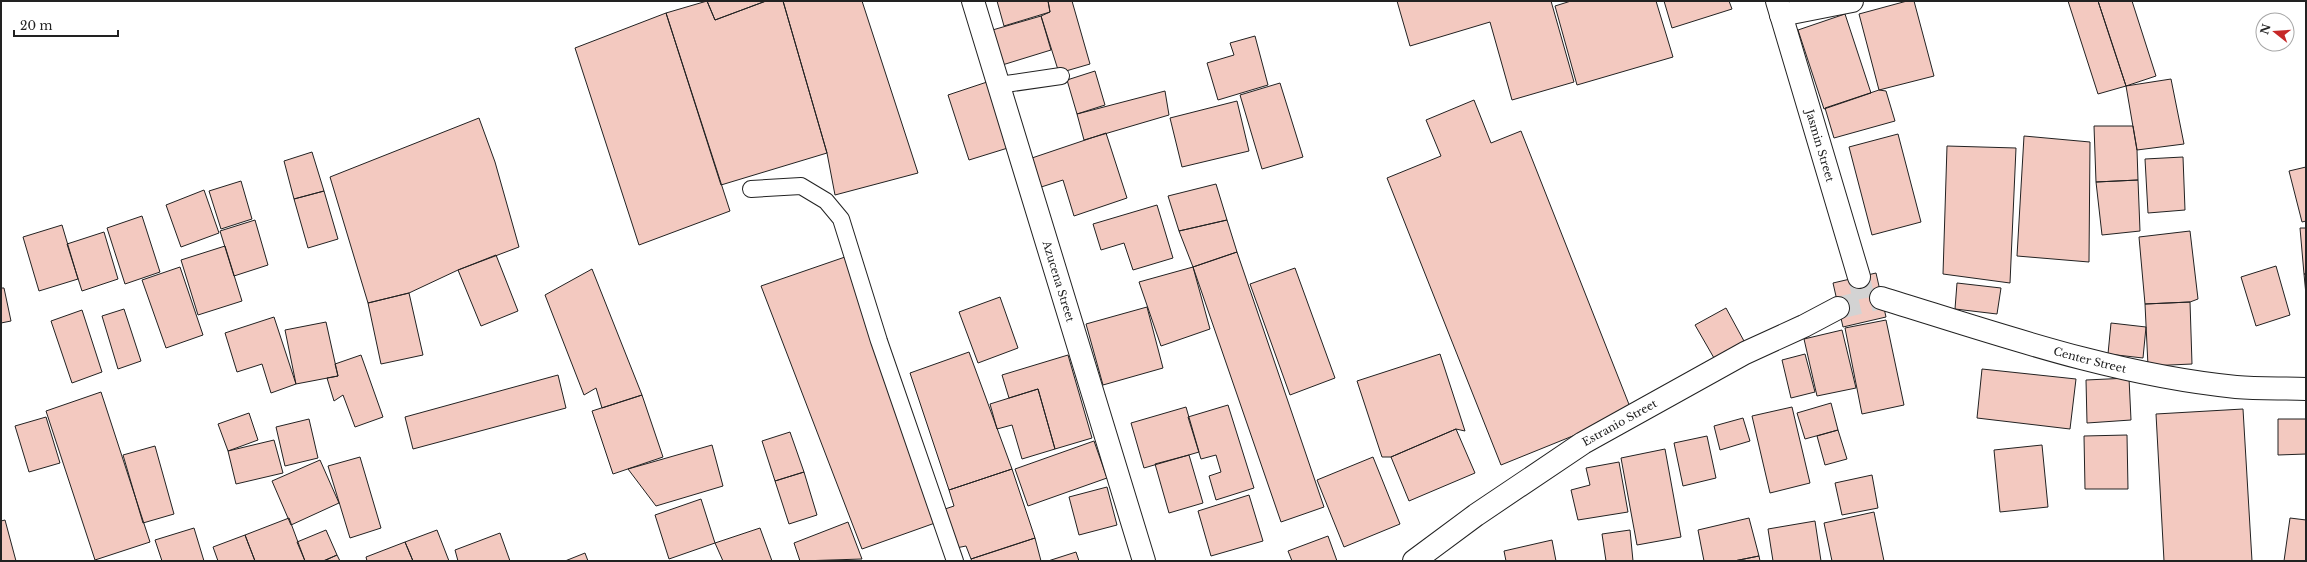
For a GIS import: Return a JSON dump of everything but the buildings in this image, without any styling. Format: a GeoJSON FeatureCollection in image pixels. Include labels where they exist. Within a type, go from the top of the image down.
{"type":"FeatureCollection","features":[{"type":"Feature","properties":{"kind":"street","name":"Azucena Street"},"geometry":{"type":"LineString","coordinates":[[973,1],[1144,561]]}},
{"type":"Feature","properties":{"kind":"street","name":"Jasmin Street"},"geometry":{"type":"LineString","coordinates":[[1852,1],[1779,8],[1859,277]]}},
{"type":"Feature","properties":{"kind":"street","name":"Center Street"},"geometry":{"type":"LineString","coordinates":[[1881,298],[2074,357],[2168,377],[2237,387],[2306,389]]}},
{"type":"Feature","properties":{"kind":"street","name":"Estranio Street"},"geometry":{"type":"LineString","coordinates":[[1414,561],[1476,515],[1583,442],[1745,353],[1804,326],[1838,308]]}},
{"type":"Feature","properties":{"kind":"lane"},"geometry":{"type":"LineString","coordinates":[[999,85],[1061,76]]}},
{"type":"Feature","properties":{"kind":"lane"},"geometry":{"type":"LineString","coordinates":[[750,189],[801,186],[826,201],[841,219],[879,341],[955,561]]}},
{"type":"Feature","properties":{"kind":"tunnel"},"geometry":{"type":"LineString","coordinates":[[1859,277],[1864,301]]}},
{"type":"Feature","properties":{"kind":"tunnel"},"geometry":{"type":"LineString","coordinates":[[1838,308],[1881,298]]}}]}
